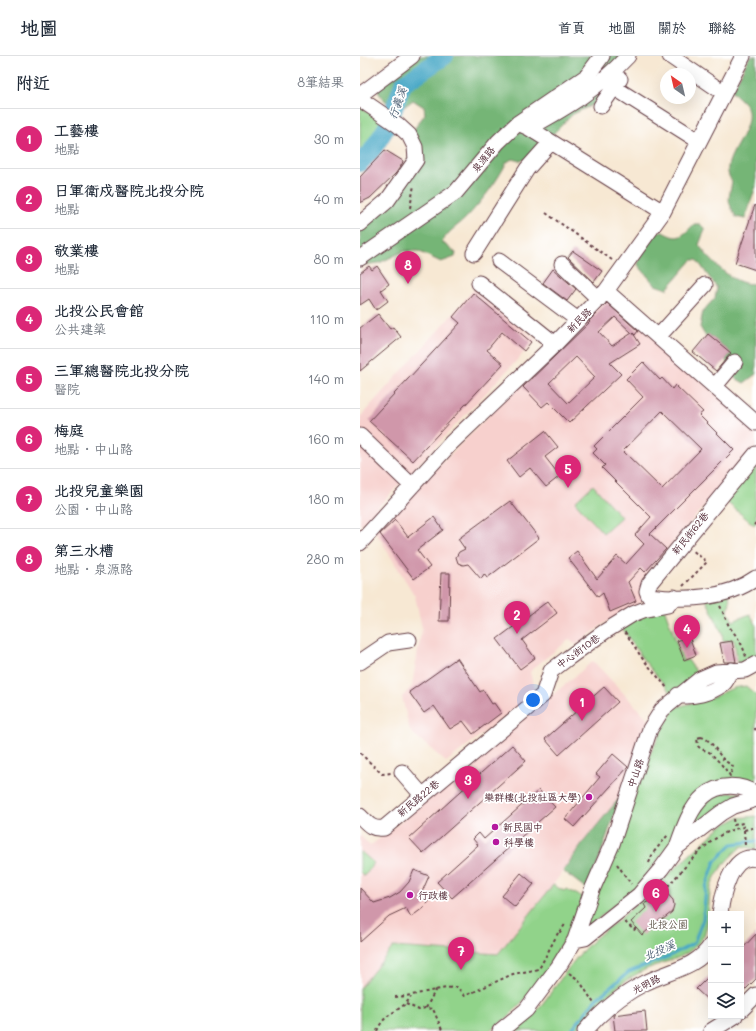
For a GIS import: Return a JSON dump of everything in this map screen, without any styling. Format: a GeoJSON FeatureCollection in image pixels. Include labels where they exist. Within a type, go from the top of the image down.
{"type":"FeatureCollection","features":[{"type":"Feature","properties":{"kind":"street"},"geometry":{"type":"LineString","coordinates":[[360,95],[412,56]]}},
{"type":"Feature","properties":{"kind":"street","name":"泉源路"},"geometry":{"type":"LineString","coordinates":[[360,258],[456,192],[498,142],[523,126],[587,76],[602,56]]}},
{"type":"Feature","properties":{"kind":"street"},"geometry":{"type":"LineString","coordinates":[[671,56],[724,93]]}},
{"type":"Feature","properties":{"kind":"street","name":"新民路"},"geometry":{"type":"LineString","coordinates":[[360,543],[451,443],[555,344],[602,295],[663,212],[743,56]]}},
{"type":"Feature","properties":{"kind":"street"},"geometry":{"type":"LineString","coordinates":[[523,126],[572,105],[630,57]]}},
{"type":"Feature","properties":{"kind":"street"},"geometry":{"type":"LineString","coordinates":[[601,106],[615,88],[630,57]]}},
{"type":"Feature","properties":{"kind":"street"},"geometry":{"type":"LineString","coordinates":[[615,88],[699,142]]}},
{"type":"Feature","properties":{"kind":"street"},"geometry":{"type":"LineString","coordinates":[[360,98],[398,125],[409,135],[415,147],[416,160],[387,201],[360,224]]}},
{"type":"Feature","properties":{"kind":"street"},"geometry":{"type":"LineString","coordinates":[[523,126],[663,212]]}},
{"type":"Feature","properties":{"kind":"street"},"geometry":{"type":"LineString","coordinates":[[474,253],[527,169],[551,142]]}},
{"type":"Feature","properties":{"kind":"street"},"geometry":{"type":"LineString","coordinates":[[499,261],[578,320]]}},
{"type":"Feature","properties":{"kind":"street"},"geometry":{"type":"LineString","coordinates":[[562,264],[658,337],[756,423]]}},
{"type":"Feature","properties":{"kind":"street"},"geometry":{"type":"LineString","coordinates":[[479,284],[555,344]]}},
{"type":"Feature","properties":{"kind":"street"},"geometry":{"type":"LineString","coordinates":[[658,337],[705,284]]}},
{"type":"Feature","properties":{"kind":"street"},"geometry":{"type":"LineString","coordinates":[[715,386],[735,362]]}},
{"type":"Feature","properties":{"kind":"street"},"geometry":{"type":"LineString","coordinates":[[360,436],[412,486]]}},
{"type":"Feature","properties":{"kind":"street","name":"新民街62巷"},"geometry":{"type":"LineString","coordinates":[[674,597],[649,596],[647,591],[649,584],[756,454]]}},
{"type":"Feature","properties":{"kind":"street"},"geometry":{"type":"LineString","coordinates":[[674,597],[714,596],[750,582],[756,578]]}},
{"type":"Feature","properties":{"kind":"street","name":"中心街10巷"},"geometry":{"type":"LineString","coordinates":[[512,720],[543,695],[551,671],[619,623],[643,610],[668,605],[674,597]]}},
{"type":"Feature","properties":{"kind":"street"},"geometry":{"type":"LineString","coordinates":[[360,662],[388,644],[409,640]]}},
{"type":"Feature","properties":{"kind":"street"},"geometry":{"type":"LineString","coordinates":[[675,694],[693,696],[710,691],[724,683],[744,666]]}},
{"type":"Feature","properties":{"kind":"street","name":"中山路"},"geometry":{"type":"LineString","coordinates":[[500,1031],[526,1010],[559,966],[575,940],[592,890],[612,844],[650,729],[662,710],[675,694]]}},
{"type":"Feature","properties":{"kind":"street","name":"新民路22巷"},"geometry":{"type":"LineString","coordinates":[[360,816],[370,827],[377,829],[384,828],[512,720]]}},
{"type":"Feature","properties":{"kind":"street"},"geometry":{"type":"LineString","coordinates":[[402,772],[422,795]]}},
{"type":"Feature","properties":{"kind":"street"},"geometry":{"type":"LineString","coordinates":[[575,940],[585,938],[638,895],[661,869],[677,847],[685,825],[704,796],[717,789],[730,786],[748,789],[756,794]]}},
{"type":"Feature","properties":{"kind":"street"},"geometry":{"type":"LineString","coordinates":[[677,847],[721,813],[734,806],[756,799]]}},
{"type":"Feature","properties":{"kind":"street"},"geometry":{"type":"LineString","coordinates":[[721,911],[727,879],[735,867],[745,860],[756,859]]}},
{"type":"Feature","properties":{"kind":"street","name":"光明路"},"geometry":{"type":"LineString","coordinates":[[585,1031],[601,1013],[622,996],[644,983],[695,962],[710,947]]}},
{"type":"Feature","properties":{"kind":"street"},"geometry":{"type":"LineString","coordinates":[[744,1007],[756,995]]}},
{"type":"Feature","properties":{"kind":"street"},"geometry":{"type":"LineString","coordinates":[[711,1031],[730,1019]]}},
{"type":"Feature","properties":{"kind":"path"},"geometry":{"type":"LineString","coordinates":[[409,212],[413,197],[414,182]]}},
{"type":"Feature","properties":{"kind":"path"},"geometry":{"type":"LineString","coordinates":[[546,213],[623,268]]}},
{"type":"Feature","properties":{"kind":"path"},"geometry":{"type":"LineString","coordinates":[[674,597],[685,583],[707,562],[683,542]]}},
{"type":"Feature","properties":{"kind":"path"},"geometry":{"type":"LineString","coordinates":[[721,607],[731,628],[738,636],[744,649],[744,666]]}},
{"type":"Feature","properties":{"kind":"path"},"geometry":{"type":"LineString","coordinates":[[619,623],[642,658],[675,694]]}},
{"type":"Feature","properties":{"kind":"path"},"geometry":{"type":"LineString","coordinates":[[704,737],[709,740],[724,761],[729,762],[733,766],[730,776],[724,766],[718,763],[707,751],[698,746],[697,738],[704,737]]}},
{"type":"Feature","properties":{"kind":"path"},"geometry":{"type":"LineString","coordinates":[[360,753],[382,774],[402,772]]}},
{"type":"Feature","properties":{"kind":"path"},"geometry":{"type":"LineString","coordinates":[[732,815],[734,825],[744,823],[745,846]]}},
{"type":"Feature","properties":{"kind":"path"},"geometry":{"type":"LineString","coordinates":[[648,866],[653,853],[672,829],[680,824],[685,825]]}},
{"type":"Feature","properties":{"kind":"path"},"geometry":{"type":"LineString","coordinates":[[750,829],[756,827]]}},
{"type":"Feature","properties":{"kind":"path"},"geometry":{"type":"LineString","coordinates":[[659,881],[666,888],[710,842],[724,834],[744,828],[756,830]]}},
{"type":"Feature","properties":{"kind":"path"},"geometry":{"type":"LineString","coordinates":[[612,866],[615,861],[631,884],[638,880]]}},
{"type":"Feature","properties":{"kind":"path"},"geometry":{"type":"LineString","coordinates":[[622,918],[634,930],[636,928]]}},
{"type":"Feature","properties":{"kind":"path"},"geometry":{"type":"LineString","coordinates":[[395,997],[411,997],[437,988],[457,987],[465,996],[513,974],[539,969],[559,931],[560,932],[566,923]]}},
{"type":"Feature","properties":{"kind":"path"},"geometry":{"type":"LineString","coordinates":[[565,970],[579,980],[597,1009]]}},
{"type":"Feature","properties":{"kind":"path"},"geometry":{"type":"LineString","coordinates":[[426,1008],[437,988]]}},
{"type":"Feature","properties":{"kind":"path"},"geometry":{"type":"LineString","coordinates":[[377,1031],[381,1021],[406,1004],[411,997]]}},
{"type":"Feature","properties":{"kind":"path"},"geometry":{"type":"LineString","coordinates":[[406,1004],[419,1010],[426,1008],[433,1009],[442,1030],[439,1031]]}},
{"type":"Feature","properties":{"kind":"shaded area"},"geometry":{"type":"Polygon","coordinates":[[[474,289],[536,340],[360,526],[360,417],[474,289]]]}},
{"type":"Feature","properties":{"kind":"shaded area"},"geometry":{"type":"Polygon","coordinates":[[[607,296],[756,431],[756,446],[642,579],[642,602],[605,623],[576,645],[570,639],[537,665],[530,672],[535,693],[446,762],[410,731],[402,697],[412,686],[422,628],[415,596],[375,531],[607,296]]]}},
{"type":"Feature","properties":{"kind":"shaded area","name":"新民國中"},"geometry":{"type":"Polygon","coordinates":[[[593,661],[648,719],[621,796],[581,845],[553,885],[498,954],[393,947],[360,988],[360,835],[370,846],[401,822],[593,661]]]}},
{"type":"Feature","properties":{"kind":"green space"},"geometry":{"type":"Polygon","coordinates":[[[415,56],[628,56],[594,104],[573,114],[529,158],[520,161],[512,159],[507,162],[483,198],[442,242],[456,253],[455,257],[441,262],[418,251],[404,251],[379,263],[360,265],[360,217],[385,193],[405,168],[415,142],[412,132],[425,114],[424,107],[413,100],[400,110],[396,108],[384,99],[377,89],[415,56]]]}},
{"type":"Feature","properties":{"kind":"green space"},"geometry":{"type":"Polygon","coordinates":[[[750,56],[756,56],[756,186],[745,219],[736,217],[730,203],[729,196],[732,181],[728,173],[728,165],[742,137],[748,117],[746,105],[732,91],[750,56]]]}},
{"type":"Feature","properties":{"kind":"green space"},"geometry":{"type":"Polygon","coordinates":[[[360,107],[394,127],[360,169],[360,107]]]}},
{"type":"Feature","properties":{"kind":"green space"},"geometry":{"type":"Polygon","coordinates":[[[694,224],[700,224],[705,229],[699,245],[716,265],[740,282],[748,284],[756,283],[756,374],[744,383],[732,376],[726,360],[731,353],[708,334],[706,337],[700,327],[703,311],[715,298],[717,288],[697,260],[692,260],[667,289],[655,285],[638,265],[640,256],[649,241],[657,233],[661,231],[675,237],[682,235],[694,224]]]}},
{"type":"Feature","properties":{"kind":"green space"},"geometry":{"type":"Polygon","coordinates":[[[756,461],[756,523],[754,525],[723,499],[756,461]]]}},
{"type":"Feature","properties":{"kind":"green space"},"geometry":{"type":"Polygon","coordinates":[[[593,485],[621,517],[603,533],[575,502],[593,485]]]}},
{"type":"Feature","properties":{"kind":"green space"},"geometry":{"type":"Polygon","coordinates":[[[728,591],[730,601],[728,612],[733,621],[750,614],[756,624],[756,655],[738,664],[734,640],[723,641],[722,633],[705,597],[728,591]]]}},
{"type":"Feature","properties":{"kind":"green space"},"geometry":{"type":"Polygon","coordinates":[[[663,605],[683,661],[688,660],[697,673],[672,694],[642,658],[619,623],[663,605]]]}},
{"type":"Feature","properties":{"kind":"green space"},"geometry":{"type":"Polygon","coordinates":[[[746,686],[756,695],[756,787],[726,781],[672,841],[640,884],[581,933],[646,762],[674,708],[713,697],[733,688],[746,686]]]}},
{"type":"Feature","properties":{"kind":"green space"},"geometry":{"type":"Polygon","coordinates":[[[718,793],[741,793],[740,796],[690,830],[697,812],[718,793]]]}},
{"type":"Feature","properties":{"kind":"green space"},"geometry":{"type":"Polygon","coordinates":[[[621,796],[588,890],[563,871],[581,845],[621,796]]]}},
{"type":"Feature","properties":{"kind":"green space","name":"北投公園"},"geometry":{"type":"Polygon","coordinates":[[[756,816],[756,849],[742,846],[726,861],[717,873],[711,886],[706,930],[701,940],[695,947],[677,958],[638,973],[618,987],[591,1012],[576,1031],[514,1031],[540,1007],[584,949],[605,930],[618,921],[720,827],[737,818],[756,816]]]}},
{"type":"Feature","properties":{"kind":"green space"},"geometry":{"type":"Polygon","coordinates":[[[360,851],[374,863],[364,876],[360,872],[360,851]]]}},
{"type":"Feature","properties":{"kind":"green space"},"geometry":{"type":"Polygon","coordinates":[[[553,885],[564,891],[566,889],[584,898],[571,924],[572,926],[537,986],[508,1017],[490,1031],[360,1031],[360,988],[393,947],[498,954],[553,885]]]}},
{"type":"Feature","properties":{"kind":"building"},"geometry":{"type":"Polygon","coordinates":[[[385,150],[403,161],[402,164],[396,173],[370,198],[360,203],[360,177],[385,150]]]}},
{"type":"Feature","properties":{"kind":"building"},"geometry":{"type":"Polygon","coordinates":[[[756,205],[756,270],[735,263],[756,205]]]}},
{"type":"Feature","properties":{"kind":"building"},"geometry":{"type":"Polygon","coordinates":[[[573,251],[602,271],[594,282],[568,257],[573,251]]]}},
{"type":"Feature","properties":{"kind":"building"},"geometry":{"type":"Polygon","coordinates":[[[369,266],[372,270],[377,266],[389,284],[381,290],[388,301],[376,310],[369,299],[360,305],[360,273],[369,266]]]}},
{"type":"Feature","properties":{"kind":"building"},"geometry":{"type":"Polygon","coordinates":[[[553,269],[576,289],[567,301],[543,283],[553,269]]]}},
{"type":"Feature","properties":{"kind":"building"},"geometry":{"type":"Polygon","coordinates":[[[473,293],[531,342],[524,351],[502,332],[487,350],[503,364],[413,461],[369,421],[460,323],[453,317],[473,293]]]}},
{"type":"Feature","properties":{"kind":"building"},"geometry":{"type":"Polygon","coordinates":[[[607,303],[638,331],[635,335],[633,333],[640,344],[610,363],[621,374],[569,423],[548,402],[542,407],[523,387],[590,322],[589,321],[607,303]],[[615,317],[599,332],[612,346],[632,333],[615,317]],[[576,357],[549,383],[568,403],[595,377],[576,357]]]}},
{"type":"Feature","properties":{"kind":"building"},"geometry":{"type":"Polygon","coordinates":[[[378,314],[390,329],[393,327],[401,337],[360,371],[360,328],[378,314]]]}},
{"type":"Feature","properties":{"kind":"building"},"geometry":{"type":"Polygon","coordinates":[[[708,334],[731,353],[716,371],[693,352],[708,334]]]}},
{"type":"Feature","properties":{"kind":"building"},"geometry":{"type":"Polygon","coordinates":[[[643,362],[660,380],[662,378],[672,389],[675,385],[703,412],[699,415],[734,450],[650,534],[666,549],[645,572],[641,568],[628,582],[636,601],[610,612],[603,593],[598,597],[568,558],[577,551],[597,579],[617,556],[626,564],[644,544],[635,535],[651,517],[602,468],[605,465],[593,453],[597,449],[594,446],[643,397],[626,379],[643,362]],[[662,411],[623,451],[662,489],[701,449],[662,411]]]}},
{"type":"Feature","properties":{"kind":"building"},"geometry":{"type":"Polygon","coordinates":[[[545,431],[558,447],[545,457],[560,476],[546,487],[530,468],[519,477],[507,461],[545,431]]]}},
{"type":"Feature","properties":{"kind":"building"},"geometry":{"type":"Polygon","coordinates":[[[510,501],[539,538],[487,578],[484,574],[481,579],[468,564],[463,565],[458,563],[456,557],[459,552],[465,549],[458,539],[510,501]]]}},
{"type":"Feature","properties":{"kind":"building"},"geometry":{"type":"Polygon","coordinates":[[[434,517],[443,530],[417,550],[430,567],[414,579],[380,534],[395,520],[408,537],[434,517]]]}},
{"type":"Feature","properties":{"kind":"building"},"geometry":{"type":"Polygon","coordinates":[[[441,573],[450,573],[449,621],[439,621],[441,573]]]}},
{"type":"Feature","properties":{"kind":"building"},"geometry":{"type":"Polygon","coordinates":[[[548,601],[557,613],[522,640],[535,658],[520,669],[497,639],[548,601]]]}},
{"type":"Feature","properties":{"kind":"building"},"geometry":{"type":"Polygon","coordinates":[[[689,636],[696,655],[684,660],[677,641],[689,636]]]}},
{"type":"Feature","properties":{"kind":"building"},"geometry":{"type":"Polygon","coordinates":[[[732,641],[736,662],[724,662],[720,643],[732,641]]]}},
{"type":"Feature","properties":{"kind":"building"},"geometry":{"type":"Polygon","coordinates":[[[457,658],[480,692],[483,690],[492,704],[494,703],[501,713],[473,734],[463,721],[450,729],[434,706],[424,713],[409,692],[457,658]]]}},
{"type":"Feature","properties":{"kind":"building"},"geometry":{"type":"Polygon","coordinates":[[[604,687],[618,702],[559,755],[545,739],[604,687]]]}},
{"type":"Feature","properties":{"kind":"building"},"geometry":{"type":"Polygon","coordinates":[[[512,745],[526,761],[423,853],[409,838],[512,745]]]}},
{"type":"Feature","properties":{"kind":"building","name":"樂群樓(北投社區大學)"},"geometry":{"type":"Polygon","coordinates":[[[613,754],[628,767],[574,827],[565,819],[600,777],[596,774],[613,754]]]}},
{"type":"Feature","properties":{"kind":"building","name":"科學樓"},"geometry":{"type":"Polygon","coordinates":[[[539,790],[555,807],[452,898],[437,882],[478,845],[473,839],[479,833],[484,839],[539,790]]]}},
{"type":"Feature","properties":{"kind":"building"},"geometry":{"type":"Polygon","coordinates":[[[414,870],[429,876],[422,892],[430,899],[423,908],[411,917],[406,908],[389,916],[360,942],[360,888],[374,903],[390,898],[400,892],[409,882],[414,870]]]}},
{"type":"Feature","properties":{"kind":"building"},"geometry":{"type":"Polygon","coordinates":[[[521,873],[534,884],[515,907],[502,896],[521,873]]]}},
{"type":"Feature","properties":{"kind":"building"},"geometry":{"type":"Polygon","coordinates":[[[663,889],[673,900],[674,905],[672,912],[642,935],[631,922],[646,908],[644,904],[650,901],[663,889]]]}},
{"type":"Feature","properties":{"kind":"building"},"geometry":{"type":"Polygon","coordinates":[[[756,934],[756,979],[744,991],[744,947],[756,934]]]}},
{"type":"Feature","properties":{"kind":"building"},"geometry":{"type":"Polygon","coordinates":[[[708,977],[708,1000],[696,989],[708,977]]]}},
{"type":"Feature","properties":{"kind":"building"},"geometry":{"type":"Polygon","coordinates":[[[645,1011],[647,1031],[615,1031],[613,1015],[645,1011]]]}},
{"type":"Feature","properties":{"kind":"waterway","name":"行義溪"},"geometry":{"type":"LineString","coordinates":[[360,163],[373,149],[388,125],[403,84],[445,56]]}},
{"type":"Feature","properties":{"kind":"waterway","name":"北投溪"},"geometry":{"type":"LineString","coordinates":[[571,1031],[596,999],[629,972],[670,956],[694,943],[703,919],[706,887],[715,861],[732,844],[756,841]]}},
{"type":"Feature","properties":{"kind":"place","name":"第三水槽"},"geometry":{"type":"Point","coordinates":[408,284]}},
{"type":"Feature","properties":{"kind":"place","name":"三軍總醫院北投分院"},"geometry":{"type":"Point","coordinates":[568,488]}},
{"type":"Feature","properties":{"kind":"place","name":"日軍衛戍醫院北投分院"},"geometry":{"type":"Point","coordinates":[517,634]}},
{"type":"Feature","properties":{"kind":"place","name":"北投公民會館"},"geometry":{"type":"Point","coordinates":[687,648]}},
{"type":"Feature","properties":{"kind":"place","name":"工藝樓"},"geometry":{"type":"Point","coordinates":[582,721]}},
{"type":"Feature","properties":{"kind":"place","name":"樂群樓(北投社區大學)"},"geometry":{"type":"Point","coordinates":[589,797]}},
{"type":"Feature","properties":{"kind":"place","name":"敬業樓"},"geometry":{"type":"Point","coordinates":[468,799]}},
{"type":"Feature","properties":{"kind":"place","name":"新民國中"},"geometry":{"type":"Point","coordinates":[495,827]}},
{"type":"Feature","properties":{"kind":"place","name":"科學樓"},"geometry":{"type":"Point","coordinates":[496,842]}},
{"type":"Feature","properties":{"kind":"place","name":"行政樓"},"geometry":{"type":"Point","coordinates":[410,895]}},
{"type":"Feature","properties":{"kind":"place","name":"梅庭"},"geometry":{"type":"Point","coordinates":[656,912]}},
{"type":"Feature","properties":{"kind":"place","name":"北投兒童樂園"},"geometry":{"type":"Point","coordinates":[461,970]}}]}
